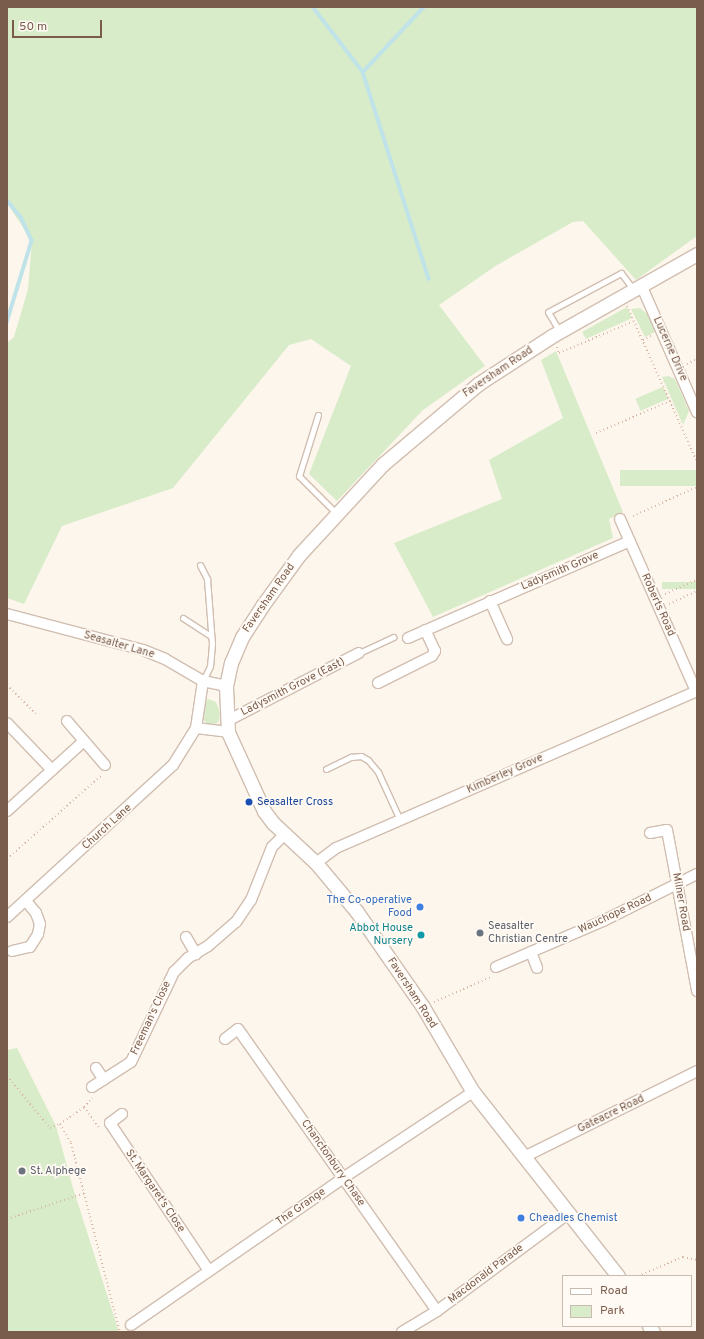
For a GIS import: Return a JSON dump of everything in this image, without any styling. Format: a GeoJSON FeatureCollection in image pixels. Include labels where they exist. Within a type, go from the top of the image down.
{"type":"FeatureCollection","features":[{"type":"Feature","properties":{"kind":"street","name":"Faversham Road"},"geometry":{"type":"LineString","coordinates":[[617,1275],[473,1092],[422,1007],[357,912],[316,863],[285,834],[264,811],[227,726],[226,686],[231,662],[250,625],[299,555],[336,513],[383,464],[434,418],[478,384],[556,334],[633,292],[697,254]]}},
{"type":"Feature","properties":{"kind":"street","name":"Lucerne Drive"},"geometry":{"type":"LineString","coordinates":[[633,292],[697,412]]}},
{"type":"Feature","properties":{"kind":"street","name":"Roberts Road"},"geometry":{"type":"LineString","coordinates":[[620,519],[697,691]]}},
{"type":"Feature","properties":{"kind":"street","name":"Ladysmith Grove"},"geometry":{"type":"LineString","coordinates":[[408,638],[630,541]]}},
{"type":"Feature","properties":{"kind":"street"},"geometry":{"type":"LineString","coordinates":[[490,601],[507,639]]}},
{"type":"Feature","properties":{"kind":"street","name":"Seasalter Lane"},"geometry":{"type":"LineString","coordinates":[[7,614],[143,650],[165,659],[203,681],[226,686]]}},
{"type":"Feature","properties":{"kind":"street"},"geometry":{"type":"LineString","coordinates":[[378,683],[432,656],[434,651],[425,630]]}},
{"type":"Feature","properties":{"kind":"street","name":"Ladysmith Grove (East)"},"geometry":{"type":"LineString","coordinates":[[227,726],[358,653]]}},
{"type":"Feature","properties":{"kind":"street","name":"Church Lane"},"geometry":{"type":"LineString","coordinates":[[7,917],[161,778],[189,744],[196,728],[203,681]]}},
{"type":"Feature","properties":{"kind":"street","name":"Kimberley Grove"},"geometry":{"type":"LineString","coordinates":[[316,863],[336,848],[697,691]]}},
{"type":"Feature","properties":{"kind":"street"},"geometry":{"type":"LineString","coordinates":[[67,721],[105,765]]}},
{"type":"Feature","properties":{"kind":"street"},"geometry":{"type":"LineString","coordinates":[[7,723],[52,770]]}},
{"type":"Feature","properties":{"kind":"street"},"geometry":{"type":"LineString","coordinates":[[196,728],[227,726]]}},
{"type":"Feature","properties":{"kind":"street"},"geometry":{"type":"LineString","coordinates":[[7,810],[84,741]]}},
{"type":"Feature","properties":{"kind":"street","name":"Milner Road"},"geometry":{"type":"LineString","coordinates":[[650,833],[667,830],[697,991]]}},
{"type":"Feature","properties":{"kind":"street","name":"Freeman's Close"},"geometry":{"type":"LineString","coordinates":[[92,1087],[131,1062],[166,985],[182,962],[222,936],[244,912],[251,900],[267,856],[285,834]]}},
{"type":"Feature","properties":{"kind":"street","name":"Wauchope Road"},"geometry":{"type":"LineString","coordinates":[[496,971],[531,952],[697,874]]}},
{"type":"Feature","properties":{"kind":"street"},"geometry":{"type":"LineString","coordinates":[[12,951],[30,947],[38,934],[40,924],[36,913],[26,901]]}},
{"type":"Feature","properties":{"kind":"street"},"geometry":{"type":"LineString","coordinates":[[186,937],[196,954]]}},
{"type":"Feature","properties":{"kind":"street"},"geometry":{"type":"LineString","coordinates":[[531,952],[537,968]]}},
{"type":"Feature","properties":{"kind":"street","name":"Chanctonbury Chase"},"geometry":{"type":"LineString","coordinates":[[225,1040],[238,1029],[437,1311]]}},
{"type":"Feature","properties":{"kind":"street"},"geometry":{"type":"LineString","coordinates":[[96,1068],[104,1080]]}},
{"type":"Feature","properties":{"kind":"street","name":"Gateacre Road"},"geometry":{"type":"LineString","coordinates":[[524,1156],[697,1071]]}},
{"type":"Feature","properties":{"kind":"street","name":"The Grange"},"geometry":{"type":"LineString","coordinates":[[131,1324],[343,1178],[473,1092]]}},
{"type":"Feature","properties":{"kind":"street"},"geometry":{"type":"LineString","coordinates":[[110,1123],[122,1114]]}},
{"type":"Feature","properties":{"kind":"street","name":"St. Margaret's Close"},"geometry":{"type":"LineString","coordinates":[[110,1123],[209,1271]]}},
{"type":"Feature","properties":{"kind":"street","name":"Macdonald Parade"},"geometry":{"type":"LineString","coordinates":[[402,1332],[437,1311],[569,1213]]}},
{"type":"Feature","properties":{"kind":"lane"},"geometry":{"type":"LineString","coordinates":[[556,334],[548,312],[621,273],[633,292]]}},
{"type":"Feature","properties":{"kind":"lane"},"geometry":{"type":"LineString","coordinates":[[318,415],[299,476],[336,513]]}},
{"type":"Feature","properties":{"kind":"lane"},"geometry":{"type":"LineString","coordinates":[[200,565],[207,579],[211,636],[210,666],[203,681]]}},
{"type":"Feature","properties":{"kind":"lane"},"geometry":{"type":"LineString","coordinates":[[183,618],[211,636]]}},
{"type":"Feature","properties":{"kind":"lane"},"geometry":{"type":"LineString","coordinates":[[358,653],[393,637]]}},
{"type":"Feature","properties":{"kind":"lane"},"geometry":{"type":"LineString","coordinates":[[326,769],[351,757],[361,756],[368,760],[378,772],[400,820]]}},
{"type":"Feature","properties":{"kind":"path"},"geometry":{"type":"LineString","coordinates":[[633,292],[634,321],[697,462]]}},
{"type":"Feature","properties":{"kind":"path"},"geometry":{"type":"LineString","coordinates":[[556,334],[559,353],[634,321]]}},
{"type":"Feature","properties":{"kind":"path"},"geometry":{"type":"LineString","coordinates":[[596,432],[670,401]]}},
{"type":"Feature","properties":{"kind":"path"},"geometry":{"type":"LineString","coordinates":[[633,516],[697,487]]}},
{"type":"Feature","properties":{"kind":"path"},"geometry":{"type":"LineString","coordinates":[[656,598],[697,580]]}},
{"type":"Feature","properties":{"kind":"path"},"geometry":{"type":"LineString","coordinates":[[660,608],[697,591]]}},
{"type":"Feature","properties":{"kind":"path"},"geometry":{"type":"LineString","coordinates":[[7,685],[36,714]]}},
{"type":"Feature","properties":{"kind":"path"},"geometry":{"type":"LineString","coordinates":[[7,859],[104,773],[105,765]]}},
{"type":"Feature","properties":{"kind":"path"},"geometry":{"type":"LineString","coordinates":[[422,1007],[496,971]]}},
{"type":"Feature","properties":{"kind":"path"},"geometry":{"type":"LineString","coordinates":[[7,1076],[50,1128],[60,1124],[84,1107],[96,1092],[92,1087]]}},
{"type":"Feature","properties":{"kind":"path"},"geometry":{"type":"LineString","coordinates":[[84,1107],[101,1130],[110,1123]]}},
{"type":"Feature","properties":{"kind":"path"},"geometry":{"type":"LineString","coordinates":[[60,1124],[71,1143],[120,1332]]}},
{"type":"Feature","properties":{"kind":"path"},"geometry":{"type":"LineString","coordinates":[[7,1219],[84,1193]]}},
{"type":"Feature","properties":{"kind":"path"},"geometry":{"type":"LineString","coordinates":[[640,1275],[683,1256],[697,1260]]}},
{"type":"Feature","properties":{"kind":"green space"},"geometry":{"type":"Polygon","coordinates":[[[7,7],[697,7],[697,236],[636,280],[583,221],[573,222],[497,265],[439,305],[485,366],[423,410],[337,501],[309,474],[351,366],[311,339],[289,345],[173,488],[62,526],[24,604],[7,598],[7,343],[14,337],[28,289],[32,241],[7,203],[7,7]]]}},
{"type":"Feature","properties":{"kind":"green space"},"geometry":{"type":"Polygon","coordinates":[[[627,307],[632,318],[586,339],[582,332],[627,307]]]}},
{"type":"Feature","properties":{"kind":"green space"},"geometry":{"type":"Polygon","coordinates":[[[640,308],[651,317],[657,331],[645,337],[631,309],[640,308]]]}},
{"type":"Feature","properties":{"kind":"green space"},"geometry":{"type":"Polygon","coordinates":[[[556,351],[623,512],[609,519],[613,538],[433,617],[394,543],[502,499],[489,460],[563,418],[541,360],[556,351]]]}},
{"type":"Feature","properties":{"kind":"green space"},"geometry":{"type":"Polygon","coordinates":[[[668,376],[675,379],[689,411],[683,425],[662,377],[668,376]]]}},
{"type":"Feature","properties":{"kind":"green space"},"geometry":{"type":"Polygon","coordinates":[[[663,387],[668,399],[640,411],[635,399],[663,387]]]}},
{"type":"Feature","properties":{"kind":"green space"},"geometry":{"type":"Polygon","coordinates":[[[620,470],[697,470],[697,486],[620,486],[620,470]]]}},
{"type":"Feature","properties":{"kind":"green space"},"geometry":{"type":"Polygon","coordinates":[[[662,582],[697,582],[697,589],[662,589],[662,582]]]}},
{"type":"Feature","properties":{"kind":"green space"},"geometry":{"type":"Polygon","coordinates":[[[208,699],[216,702],[220,712],[219,721],[212,727],[207,726],[204,720],[205,704],[208,699]]]}},
{"type":"Feature","properties":{"kind":"green space"},"geometry":{"type":"Polygon","coordinates":[[[17,1048],[56,1126],[73,1188],[119,1332],[7,1332],[7,1050],[17,1048]]]}},
{"type":"Feature","properties":{"kind":"waterway"},"geometry":{"type":"LineString","coordinates":[[313,7],[363,72],[429,279]]}},
{"type":"Feature","properties":{"kind":"waterway"},"geometry":{"type":"LineString","coordinates":[[363,72],[424,7]]}},
{"type":"Feature","properties":{"kind":"waterway"},"geometry":{"type":"LineString","coordinates":[[7,200],[21,217],[32,241],[7,323]]}},
{"type":"Feature","properties":{"kind":"place","name":"Seasalter Cross"},"geometry":{"type":"Point","coordinates":[249,802]}},
{"type":"Feature","properties":{"kind":"place","name":"The Co-operative Food"},"geometry":{"type":"Point","coordinates":[420,907]}},
{"type":"Feature","properties":{"kind":"place","name":"Seasalter Christian Centre"},"geometry":{"type":"Point","coordinates":[480,933]}},
{"type":"Feature","properties":{"kind":"place","name":"Abbot House Nursery"},"geometry":{"type":"Point","coordinates":[421,935]}},
{"type":"Feature","properties":{"kind":"place","name":"St. Alphege"},"geometry":{"type":"Point","coordinates":[22,1171]}},
{"type":"Feature","properties":{"kind":"place","name":"Cheadles Chemist"},"geometry":{"type":"Point","coordinates":[521,1218]}}]}
